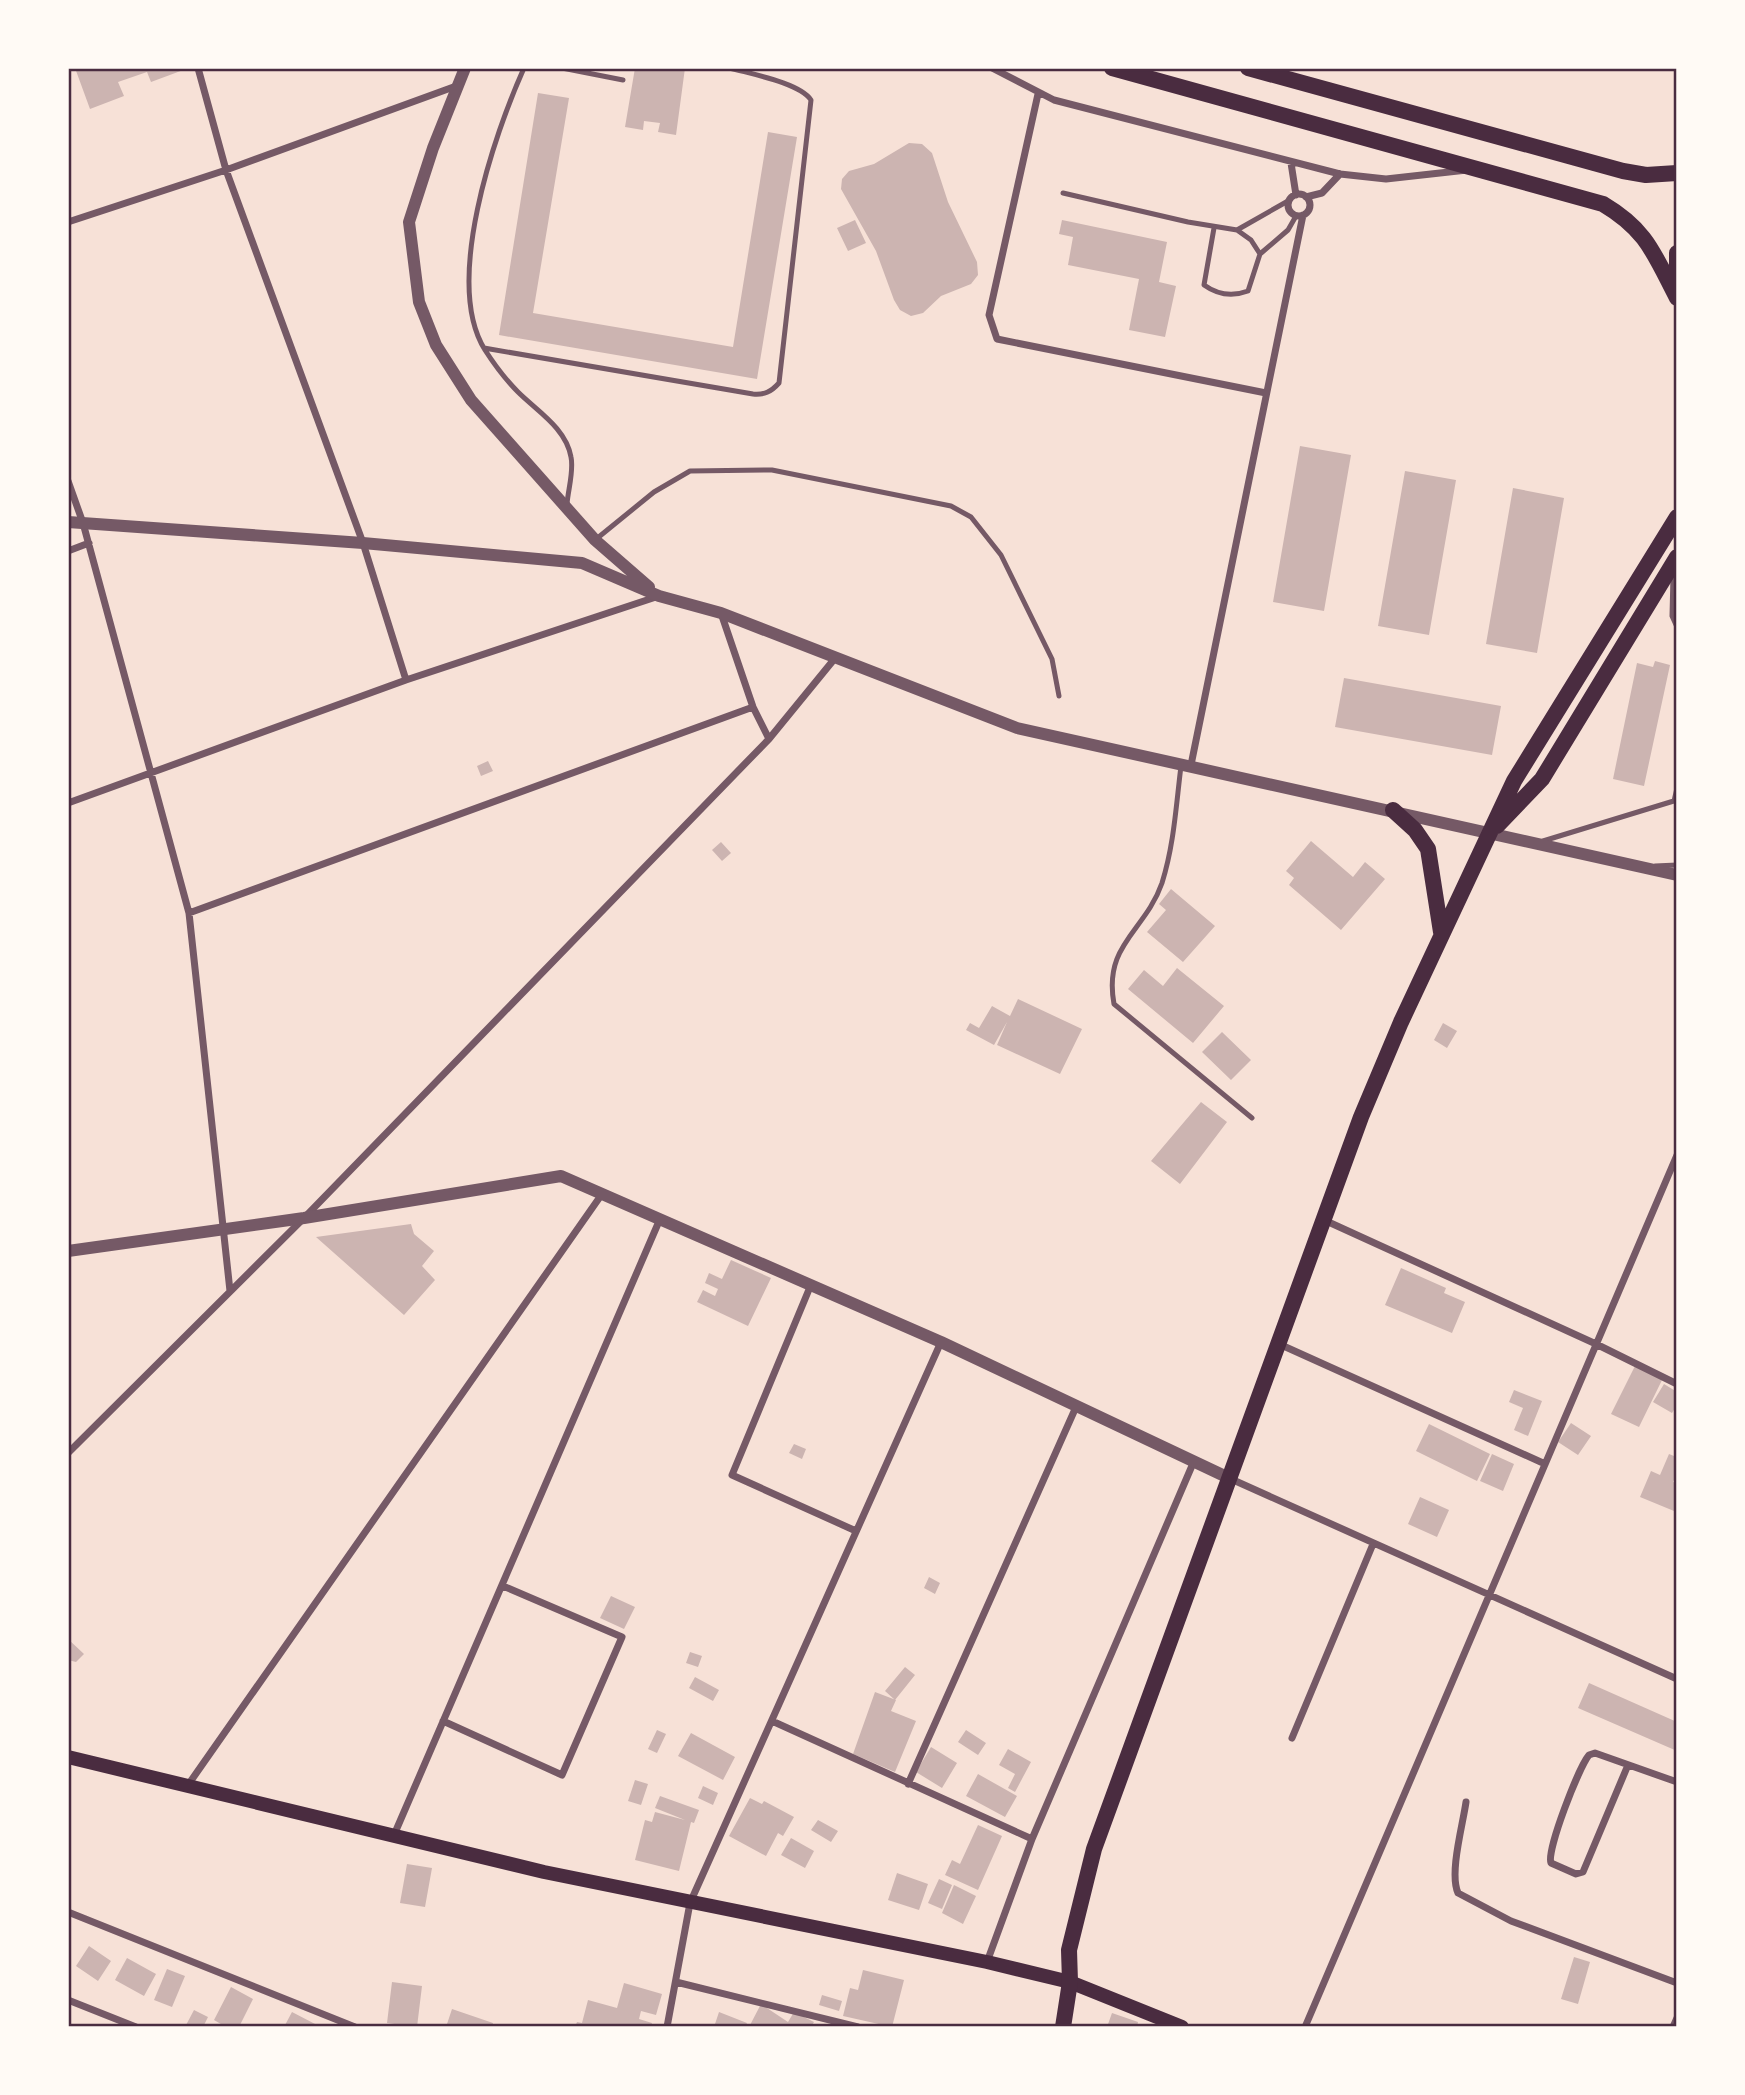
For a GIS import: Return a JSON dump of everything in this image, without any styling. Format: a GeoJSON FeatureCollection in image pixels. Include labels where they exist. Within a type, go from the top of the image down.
{"type":"FeatureCollection","features":[{"type":"Feature","properties":{"kind":"main road"},"geometry":{"type":"LineString","coordinates":[[1112,68],[1603,204],[1627,218],[1643,234],[1677,296]]}},
{"type":"Feature","properties":{"kind":"main road"},"geometry":{"type":"LineString","coordinates":[[1248,68],[1610,168],[1646,175],[1677,173]]}},
{"type":"Feature","properties":{"kind":"main road"},"geometry":{"type":"LineString","coordinates":[[1677,253],[1677,296]]}},
{"type":"Feature","properties":{"kind":"main road"},"geometry":{"type":"LineString","coordinates":[[1063,2027],[1070,1982],[1069,1951],[1094,1849],[1117,1778],[1231,1479],[1361,1117],[1441,932],[1514,781],[1677,517]]}},
{"type":"Feature","properties":{"kind":"main road"},"geometry":{"type":"LineString","coordinates":[[1490,832],[1542,779],[1675,560]]}},
{"type":"Feature","properties":{"kind":"main road"},"geometry":{"type":"LineString","coordinates":[[1393,810],[1415,830],[1429,849],[1441,932]]}},
{"type":"Feature","properties":{"kind":"main road"},"geometry":{"type":"LineString","coordinates":[[68,1757],[393,1837],[690,1903],[987,1962],[1070,1982],[1182,2027]]}},
{"type":"Feature","properties":{"kind":"street"},"geometry":{"type":"LineString","coordinates":[[198,68],[226,170],[363,543],[406,680]]}},
{"type":"Feature","properties":{"kind":"street"},"geometry":{"type":"LineString","coordinates":[[465,68],[433,148],[409,222],[419,302],[436,345],[471,400],[595,540],[659,596]]}},
{"type":"Feature","properties":{"kind":"street"},"geometry":{"type":"LineString","coordinates":[[992,68],[1038,94],[1340,174],[1386,179],[1481,169]]}},
{"type":"Feature","properties":{"kind":"street"},"geometry":{"type":"LineString","coordinates":[[68,222],[226,170],[459,85]]}},
{"type":"Feature","properties":{"kind":"street"},"geometry":{"type":"LineString","coordinates":[[1038,94],[989,315],[997,339],[1266,393]]}},
{"type":"Feature","properties":{"kind":"street"},"geometry":{"type":"LineString","coordinates":[[1291,163],[1296,195]]}},
{"type":"Feature","properties":{"kind":"street"},"geometry":{"type":"LineString","coordinates":[[1300,216],[1288,207],[1288,201],[1296,195],[1306,197],[1322,193],[1340,174]]}},
{"type":"Feature","properties":{"kind":"street"},"geometry":{"type":"LineString","coordinates":[[1186,764],[1266,393],[1300,216],[1310,206],[1306,197]]}},
{"type":"Feature","properties":{"kind":"street"},"geometry":{"type":"LineString","coordinates":[[68,481],[89,543],[189,913],[230,1291]]}},
{"type":"Feature","properties":{"kind":"street"},"geometry":{"type":"LineString","coordinates":[[68,522],[363,543],[582,563],[659,596],[721,613],[1017,728],[1677,875]]}},
{"type":"Feature","properties":{"kind":"street"},"geometry":{"type":"LineString","coordinates":[[68,551],[89,543]]}},
{"type":"Feature","properties":{"kind":"street"},"geometry":{"type":"LineString","coordinates":[[68,803],[406,680],[659,596]]}},
{"type":"Feature","properties":{"kind":"street"},"geometry":{"type":"LineString","coordinates":[[721,613],[753,707],[769,740]]}},
{"type":"Feature","properties":{"kind":"street"},"geometry":{"type":"LineString","coordinates":[[68,1453],[304,1218],[769,740],[836,657]]}},
{"type":"Feature","properties":{"kind":"street"},"geometry":{"type":"LineString","coordinates":[[189,913],[753,707]]}},
{"type":"Feature","properties":{"kind":"street"},"geometry":{"type":"LineString","coordinates":[[1305,2027],[1677,1155]]}},
{"type":"Feature","properties":{"kind":"street"},"geometry":{"type":"LineString","coordinates":[[68,1251],[304,1218],[561,1176],[941,1342],[1231,1479],[1677,1679]]}},
{"type":"Feature","properties":{"kind":"street"},"geometry":{"type":"LineString","coordinates":[[188,1785],[602,1194]]}},
{"type":"Feature","properties":{"kind":"street"},"geometry":{"type":"LineString","coordinates":[[393,1837],[660,1219]]}},
{"type":"Feature","properties":{"kind":"street"},"geometry":{"type":"LineString","coordinates":[[1324,1220],[1596,1344],[1677,1384]]}},
{"type":"Feature","properties":{"kind":"street"},"geometry":{"type":"LineString","coordinates":[[810,1287],[732,1475],[856,1531]]}},
{"type":"Feature","properties":{"kind":"street"},"geometry":{"type":"LineString","coordinates":[[667,2027],[690,1903],[941,1342]]}},
{"type":"Feature","properties":{"kind":"street"},"geometry":{"type":"LineString","coordinates":[[1279,1344],[1544,1463]]}},
{"type":"Feature","properties":{"kind":"street"},"geometry":{"type":"LineString","coordinates":[[908,1784],[1076,1407]]}},
{"type":"Feature","properties":{"kind":"street"},"geometry":{"type":"LineString","coordinates":[[987,1962],[1032,1839],[1194,1460]]}},
{"type":"Feature","properties":{"kind":"street"},"geometry":{"type":"LineString","coordinates":[[1292,1738],[1373,1544]]}},
{"type":"Feature","properties":{"kind":"street"},"geometry":{"type":"LineString","coordinates":[[443,1721],[562,1775],[622,1637],[503,1586]]}},
{"type":"Feature","properties":{"kind":"street"},"geometry":{"type":"LineString","coordinates":[[772,1721],[1032,1839]]}},
{"type":"Feature","properties":{"kind":"street"},"geometry":{"type":"LineString","coordinates":[[1628,1765],[1585,1869],[1576,1874],[1551,1863],[1549,1856],[1585,1760],[1595,1753],[1677,1782]]}},
{"type":"Feature","properties":{"kind":"street"},"geometry":{"type":"LineString","coordinates":[[1466,1802],[1455,1885],[1461,1895],[1511,1921],[1677,1983]]}},
{"type":"Feature","properties":{"kind":"street"},"geometry":{"type":"LineString","coordinates":[[68,1912],[355,2027]]}},
{"type":"Feature","properties":{"kind":"street"},"geometry":{"type":"LineString","coordinates":[[676,1982],[859,2027]]}},
{"type":"Feature","properties":{"kind":"street"},"geometry":{"type":"LineString","coordinates":[[68,2000],[136,2027]]}},
{"type":"Feature","properties":{"kind":"street"},"geometry":{"type":"LineString","coordinates":[[1673,2027],[1677,2018]]}},
{"type":"Feature","properties":{"kind":"lane"},"geometry":{"type":"LineString","coordinates":[[524,68],[505,111],[484,181],[468,271],[469,310],[484,348],[516,390],[563,437],[571,458],[566,508]]}},
{"type":"Feature","properties":{"kind":"lane"},"geometry":{"type":"LineString","coordinates":[[562,68],[623,80]]}},
{"type":"Feature","properties":{"kind":"lane"},"geometry":{"type":"LineString","coordinates":[[484,348],[753,394],[761,395],[775,388],[779,383],[811,100],[807,93],[795,88],[730,68]]}},
{"type":"Feature","properties":{"kind":"lane"},"geometry":{"type":"LineString","coordinates":[[1063,193],[1214,228],[1237,230],[1251,240],[1260,254]]}},
{"type":"Feature","properties":{"kind":"lane"},"geometry":{"type":"LineString","coordinates":[[1237,230],[1288,201]]}},
{"type":"Feature","properties":{"kind":"lane"},"geometry":{"type":"LineString","coordinates":[[1214,228],[1203,285],[1212,291],[1235,296],[1248,291],[1260,254],[1300,216]]}},
{"type":"Feature","properties":{"kind":"lane"},"geometry":{"type":"LineString","coordinates":[[595,540],[654,492],[690,471],[772,470],[951,506],[971,517],[1001,555],[1052,659],[1059,696]]}},
{"type":"Feature","properties":{"kind":"lane"},"geometry":{"type":"LineString","coordinates":[[1675,560],[1672,616],[1677,627]]}},
{"type":"Feature","properties":{"kind":"lane"},"geometry":{"type":"LineString","coordinates":[[1186,764],[1170,856],[1160,888],[1113,964],[1111,984],[1114,1004],[1252,1118]]}},
{"type":"Feature","properties":{"kind":"lane"},"geometry":{"type":"LineString","coordinates":[[1535,843],[1675,800],[1677,788]]}},
{"type":"Feature","properties":{"kind":"lane"},"geometry":{"type":"LineString","coordinates":[[1638,867],[1677,865]]}},
{"type":"Feature","properties":{"kind":"building"},"geometry":{"type":"Polygon","coordinates":[[[75,68],[186,69],[151,82],[147,72],[118,82],[124,96],[90,109],[75,68]]]}},
{"type":"Feature","properties":{"kind":"building"},"geometry":{"type":"Polygon","coordinates":[[[635,68],[669,71],[670,68],[685,68],[676,135],[658,132],[660,123],[644,121],[643,130],[625,127],[635,68]]]}},
{"type":"Feature","properties":{"kind":"building"},"geometry":{"type":"Polygon","coordinates":[[[538,93],[569,98],[533,313],[733,347],[768,132],[797,137],[757,379],[499,335],[538,93]]]}},
{"type":"Feature","properties":{"kind":"building"},"geometry":{"type":"Polygon","coordinates":[[[909,143],[922,144],[932,153],[948,202],[977,262],[978,275],[971,284],[941,296],[923,313],[911,316],[900,310],[894,300],[876,251],[841,189],[842,179],[849,171],[874,164],[909,143]]]}},
{"type":"Feature","properties":{"kind":"building"},"geometry":{"type":"Polygon","coordinates":[[[855,220],[866,243],[848,251],[837,228],[855,220]]]}},
{"type":"Feature","properties":{"kind":"building"},"geometry":{"type":"Polygon","coordinates":[[[1062,220],[1167,242],[1159,282],[1176,286],[1165,337],[1129,330],[1139,279],[1068,265],[1073,237],[1059,234],[1062,220]]]}},
{"type":"Feature","properties":{"kind":"building"},"geometry":{"type":"Polygon","coordinates":[[[1300,446],[1351,455],[1324,611],[1273,602],[1300,446]]]}},
{"type":"Feature","properties":{"kind":"building"},"geometry":{"type":"Polygon","coordinates":[[[1405,471],[1456,480],[1429,635],[1378,626],[1405,471]]]}},
{"type":"Feature","properties":{"kind":"building"},"geometry":{"type":"Polygon","coordinates":[[[1513,488],[1564,498],[1537,653],[1486,644],[1513,488]]]}},
{"type":"Feature","properties":{"kind":"building"},"geometry":{"type":"Polygon","coordinates":[[[1655,661],[1670,665],[1644,786],[1613,779],[1637,663],[1653,667],[1655,661]]]}},
{"type":"Feature","properties":{"kind":"building"},"geometry":{"type":"Polygon","coordinates":[[[1344,678],[1501,706],[1492,755],[1335,727],[1344,678]]]}},
{"type":"Feature","properties":{"kind":"building"},"geometry":{"type":"Polygon","coordinates":[[[488,761],[493,771],[481,776],[477,766],[488,761]]]}},
{"type":"Feature","properties":{"kind":"building"},"geometry":{"type":"Polygon","coordinates":[[[1311,841],[1353,877],[1365,862],[1385,879],[1341,930],[1289,885],[1294,878],[1286,871],[1311,841]]]}},
{"type":"Feature","properties":{"kind":"building"},"geometry":{"type":"Polygon","coordinates":[[[721,842],[731,853],[722,861],[712,850],[721,842]]]}},
{"type":"Feature","properties":{"kind":"building"},"geometry":{"type":"Polygon","coordinates":[[[1171,889],[1215,926],[1183,962],[1147,932],[1166,910],[1159,904],[1171,889]]]}},
{"type":"Feature","properties":{"kind":"building"},"geometry":{"type":"Polygon","coordinates":[[[1177,968],[1224,1006],[1193,1043],[1128,989],[1144,970],[1163,986],[1177,968]]]}},
{"type":"Feature","properties":{"kind":"building"},"geometry":{"type":"Polygon","coordinates":[[[1018,999],[1082,1029],[1060,1074],[997,1045],[1007,1022],[994,1045],[966,1030],[970,1023],[979,1028],[992,1006],[1010,1016],[1018,999]]]}},
{"type":"Feature","properties":{"kind":"building"},"geometry":{"type":"Polygon","coordinates":[[[1443,1023],[1457,1031],[1447,1048],[1434,1040],[1443,1023]]]}},
{"type":"Feature","properties":{"kind":"building"},"geometry":{"type":"Polygon","coordinates":[[[1222,1032],[1251,1060],[1231,1080],[1202,1052],[1222,1032]]]}},
{"type":"Feature","properties":{"kind":"building"},"geometry":{"type":"Polygon","coordinates":[[[1201,1102],[1227,1122],[1180,1184],[1151,1161],[1201,1102]]]}},
{"type":"Feature","properties":{"kind":"building"},"geometry":{"type":"Polygon","coordinates":[[[411,1224],[414,1234],[434,1251],[422,1266],[435,1280],[404,1315],[316,1237],[411,1224]]]}},
{"type":"Feature","properties":{"kind":"building"},"geometry":{"type":"Polygon","coordinates":[[[731,1260],[771,1278],[748,1326],[697,1302],[703,1290],[715,1296],[718,1289],[705,1283],[709,1273],[722,1279],[731,1260]]]}},
{"type":"Feature","properties":{"kind":"building"},"geometry":{"type":"Polygon","coordinates":[[[1401,1268],[1446,1288],[1444,1293],[1465,1302],[1452,1333],[1385,1305],[1401,1268]]]}},
{"type":"Feature","properties":{"kind":"building"},"geometry":{"type":"Polygon","coordinates":[[[1636,1364],[1663,1378],[1639,1427],[1611,1414],[1636,1364]]]}},
{"type":"Feature","properties":{"kind":"building"},"geometry":{"type":"Polygon","coordinates":[[[1664,1384],[1677,1392],[1677,1405],[1672,1413],[1653,1402],[1664,1384]]]}},
{"type":"Feature","properties":{"kind":"building"},"geometry":{"type":"Polygon","coordinates":[[[1514,1390],[1542,1401],[1528,1436],[1514,1430],[1523,1408],[1509,1402],[1514,1390]]]}},
{"type":"Feature","properties":{"kind":"building"},"geometry":{"type":"Polygon","coordinates":[[[1571,1423],[1591,1436],[1578,1455],[1558,1442],[1571,1423]]]}},
{"type":"Feature","properties":{"kind":"building"},"geometry":{"type":"Polygon","coordinates":[[[1429,1424],[1490,1454],[1477,1481],[1416,1451],[1429,1424]]]}},
{"type":"Feature","properties":{"kind":"building"},"geometry":{"type":"Polygon","coordinates":[[[794,1444],[806,1449],[802,1459],[789,1453],[794,1444]]]}},
{"type":"Feature","properties":{"kind":"building"},"geometry":{"type":"Polygon","coordinates":[[[1677,1451],[1677,1474],[1673,1482],[1677,1483],[1677,1505],[1674,1511],[1640,1497],[1651,1471],[1660,1475],[1669,1454],[1674,1456],[1677,1451]]]}},
{"type":"Feature","properties":{"kind":"building"},"geometry":{"type":"Polygon","coordinates":[[[1492,1454],[1514,1464],[1503,1491],[1480,1481],[1492,1454]]]}},
{"type":"Feature","properties":{"kind":"building"},"geometry":{"type":"Polygon","coordinates":[[[1420,1497],[1449,1510],[1437,1537],[1408,1524],[1420,1497]]]}},
{"type":"Feature","properties":{"kind":"building"},"geometry":{"type":"Polygon","coordinates":[[[929,1577],[940,1583],[935,1594],[924,1588],[929,1577]]]}},
{"type":"Feature","properties":{"kind":"building"},"geometry":{"type":"Polygon","coordinates":[[[611,1596],[635,1607],[624,1629],[600,1618],[611,1596]]]}},
{"type":"Feature","properties":{"kind":"building"},"geometry":{"type":"Polygon","coordinates":[[[68,1639],[84,1654],[76,1662],[68,1660],[68,1639]]]}},
{"type":"Feature","properties":{"kind":"building"},"geometry":{"type":"Polygon","coordinates":[[[690,1652],[702,1656],[698,1667],[686,1663],[690,1652]]]}},
{"type":"Feature","properties":{"kind":"building"},"geometry":{"type":"Polygon","coordinates":[[[905,1667],[915,1675],[895,1700],[885,1691],[905,1667]]]}},
{"type":"Feature","properties":{"kind":"building"},"geometry":{"type":"Polygon","coordinates":[[[695,1677],[719,1690],[713,1701],[689,1688],[695,1677]]]}},
{"type":"Feature","properties":{"kind":"building"},"geometry":{"type":"Polygon","coordinates":[[[1589,1683],[1677,1722],[1677,1751],[1578,1708],[1589,1683]]]}},
{"type":"Feature","properties":{"kind":"building"},"geometry":{"type":"Polygon","coordinates":[[[875,1692],[896,1700],[891,1711],[916,1721],[895,1772],[853,1754],[875,1692]]]}},
{"type":"Feature","properties":{"kind":"building"},"geometry":{"type":"Polygon","coordinates":[[[657,1730],[666,1734],[657,1753],[648,1749],[657,1730]]]}},
{"type":"Feature","properties":{"kind":"building"},"geometry":{"type":"Polygon","coordinates":[[[966,1730],[986,1743],[978,1755],[958,1742],[966,1730]]]}},
{"type":"Feature","properties":{"kind":"building"},"geometry":{"type":"Polygon","coordinates":[[[691,1733],[735,1757],[723,1780],[678,1756],[691,1733]]]}},
{"type":"Feature","properties":{"kind":"building"},"geometry":{"type":"Polygon","coordinates":[[[931,1747],[957,1763],[942,1788],[916,1772],[931,1747]]]}},
{"type":"Feature","properties":{"kind":"building"},"geometry":{"type":"Polygon","coordinates":[[[1008,1749],[1031,1762],[1015,1792],[1008,1788],[1015,1774],[999,1765],[1008,1749]]]}},
{"type":"Feature","properties":{"kind":"building"},"geometry":{"type":"Polygon","coordinates":[[[978,1774],[1017,1796],[1005,1817],[966,1796],[978,1774]]]}},
{"type":"Feature","properties":{"kind":"building"},"geometry":{"type":"Polygon","coordinates":[[[635,1780],[648,1784],[641,1805],[628,1801],[635,1780]]]}},
{"type":"Feature","properties":{"kind":"building"},"geometry":{"type":"Polygon","coordinates":[[[703,1786],[718,1793],[713,1805],[698,1798],[703,1786]]]}},
{"type":"Feature","properties":{"kind":"building"},"geometry":{"type":"Polygon","coordinates":[[[660,1796],[699,1810],[694,1823],[691,1822],[679,1871],[635,1860],[645,1820],[652,1822],[655,1812],[685,1820],[655,1808],[660,1796]]]}},
{"type":"Feature","properties":{"kind":"building"},"geometry":{"type":"Polygon","coordinates":[[[750,1798],[762,1804],[764,1801],[794,1817],[783,1836],[778,1833],[766,1856],[729,1836],[750,1798]]]}},
{"type":"Feature","properties":{"kind":"building"},"geometry":{"type":"Polygon","coordinates":[[[818,1820],[838,1831],[831,1842],[811,1830],[818,1820]]]}},
{"type":"Feature","properties":{"kind":"building"},"geometry":{"type":"Polygon","coordinates":[[[978,1825],[1002,1836],[978,1890],[945,1875],[952,1860],[960,1864],[978,1825]]]}},
{"type":"Feature","properties":{"kind":"building"},"geometry":{"type":"Polygon","coordinates":[[[791,1838],[814,1851],[805,1868],[781,1855],[791,1838]]]}},
{"type":"Feature","properties":{"kind":"building"},"geometry":{"type":"Polygon","coordinates":[[[407,1864],[432,1868],[425,1907],[400,1903],[407,1864]]]}},
{"type":"Feature","properties":{"kind":"building"},"geometry":{"type":"Polygon","coordinates":[[[897,1873],[928,1884],[919,1910],[888,1900],[897,1873]]]}},
{"type":"Feature","properties":{"kind":"building"},"geometry":{"type":"Polygon","coordinates":[[[939,1879],[952,1885],[942,1909],[928,1903],[939,1879]]]}},
{"type":"Feature","properties":{"kind":"building"},"geometry":{"type":"Polygon","coordinates":[[[954,1885],[976,1896],[963,1924],[942,1913],[954,1885]]]}},
{"type":"Feature","properties":{"kind":"building"},"geometry":{"type":"Polygon","coordinates":[[[89,1946],[111,1961],[98,1981],[76,1966],[89,1946]]]}},
{"type":"Feature","properties":{"kind":"building"},"geometry":{"type":"Polygon","coordinates":[[[1574,1957],[1590,1962],[1578,2004],[1561,1999],[1574,1957]]]}},
{"type":"Feature","properties":{"kind":"building"},"geometry":{"type":"Polygon","coordinates":[[[127,1958],[156,1974],[144,1996],[115,1980],[127,1958]]]}},
{"type":"Feature","properties":{"kind":"building"},"geometry":{"type":"Polygon","coordinates":[[[167,1969],[185,1976],[172,2007],[154,2000],[167,1969]]]}},
{"type":"Feature","properties":{"kind":"building"},"geometry":{"type":"Polygon","coordinates":[[[863,1970],[904,1980],[892,2027],[843,2016],[850,1988],[858,1990],[863,1970]]]}},
{"type":"Feature","properties":{"kind":"building"},"geometry":{"type":"Polygon","coordinates":[[[392,1982],[422,1986],[417,2027],[387,2023],[392,1982]]]}},
{"type":"Feature","properties":{"kind":"building"},"geometry":{"type":"Polygon","coordinates":[[[624,1983],[662,1994],[656,2015],[641,2011],[639,2019],[652,2023],[651,2027],[575,2027],[577,2022],[582,2023],[588,2000],[617,2008],[624,1983]]]}},
{"type":"Feature","properties":{"kind":"building"},"geometry":{"type":"Polygon","coordinates":[[[231,1987],[253,1999],[239,2027],[226,2027],[214,2020],[231,1987]]]}},
{"type":"Feature","properties":{"kind":"building"},"geometry":{"type":"Polygon","coordinates":[[[822,1995],[842,2001],[839,2011],[819,2005],[822,1995]]]}},
{"type":"Feature","properties":{"kind":"building"},"geometry":{"type":"Polygon","coordinates":[[[761,2004],[788,2022],[794,2012],[814,2022],[811,2027],[749,2027],[761,2004]]]}},
{"type":"Feature","properties":{"kind":"building"},"geometry":{"type":"Polygon","coordinates":[[[452,2009],[493,2023],[492,2027],[447,2024],[452,2009]]]}},
{"type":"Feature","properties":{"kind":"building"},"geometry":{"type":"Polygon","coordinates":[[[194,2010],[208,2017],[203,2027],[185,2027],[194,2010]]]}},
{"type":"Feature","properties":{"kind":"building"},"geometry":{"type":"Polygon","coordinates":[[[292,2012],[317,2025],[316,2027],[284,2027],[292,2012]]]}},
{"type":"Feature","properties":{"kind":"building"},"geometry":{"type":"Polygon","coordinates":[[[719,2012],[747,2023],[745,2027],[714,2027],[719,2012]]]}},
{"type":"Feature","properties":{"kind":"building"},"geometry":{"type":"Polygon","coordinates":[[[1112,2013],[1138,2022],[1137,2027],[1107,2027],[1112,2013]]]}}]}
